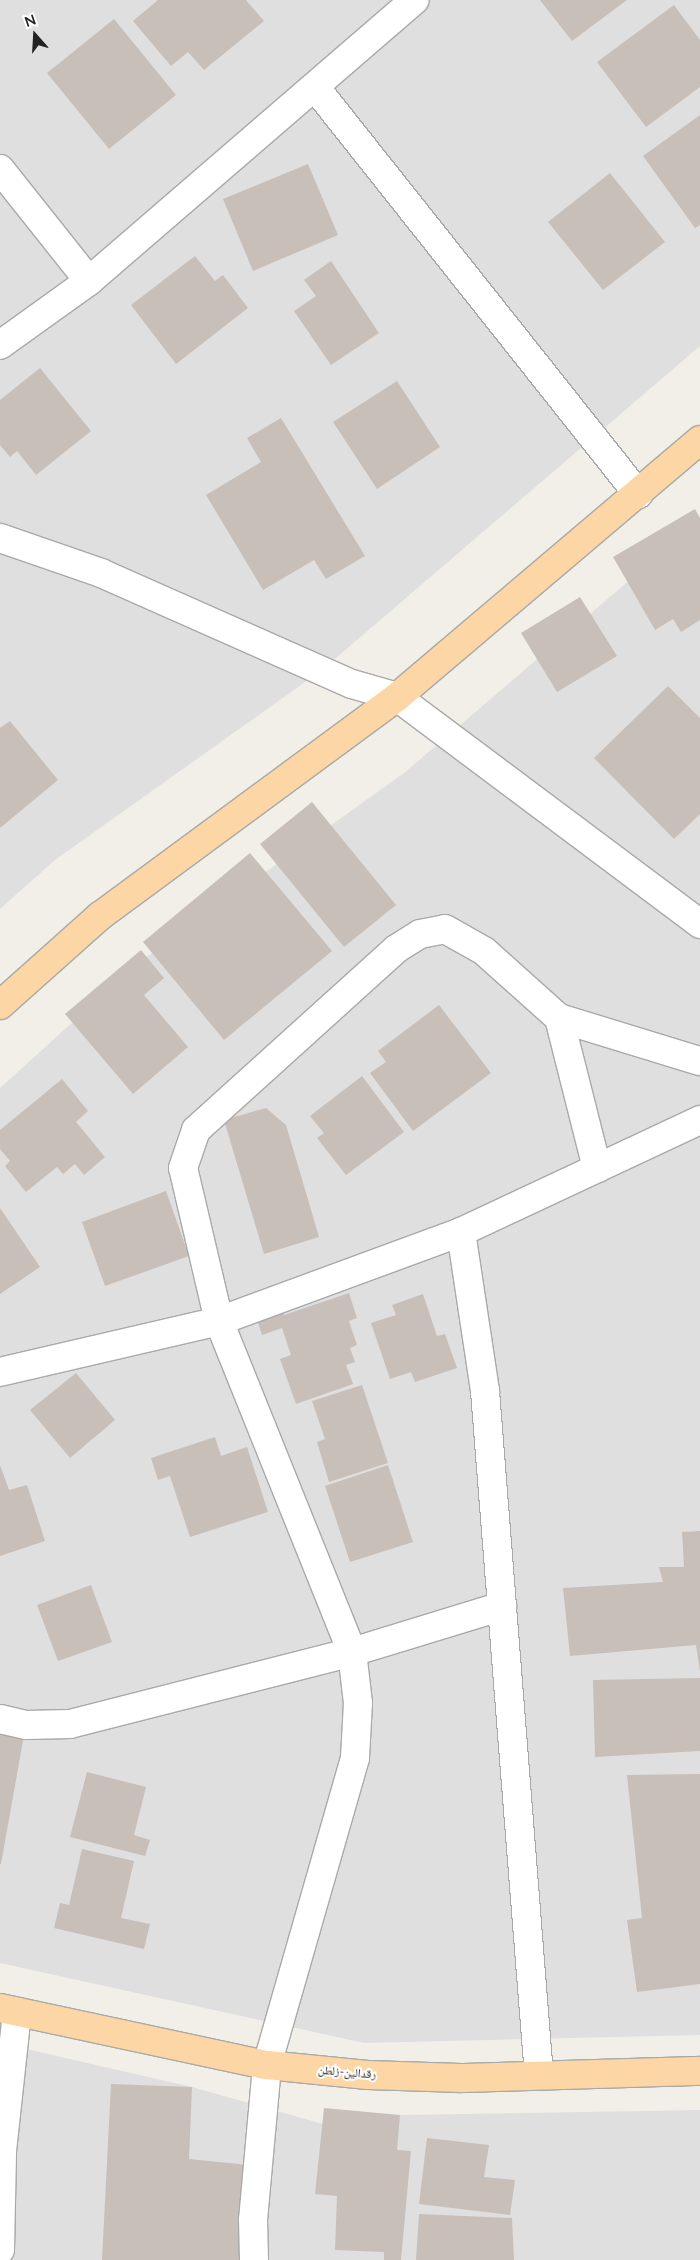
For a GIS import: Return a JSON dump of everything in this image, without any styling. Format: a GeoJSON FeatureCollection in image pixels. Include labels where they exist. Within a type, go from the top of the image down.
{"type":"FeatureCollection","features":[{"type":"Feature","properties":{"kind":"main road"},"geometry":{"type":"LineString","coordinates":[[0,1005],[100,916],[397,696],[700,440]]}},
{"type":"Feature","properties":{"kind":"main road","name":"رقدالين-زلطن"},"geometry":{"type":"LineString","coordinates":[[9,2010],[267,2065],[386,2076],[461,2078],[700,2071]]}},
{"type":"Feature","properties":{"kind":"street"},"geometry":{"type":"LineString","coordinates":[[0,345],[88,281],[415,0]]}},
{"type":"Feature","properties":{"kind":"street"},"geometry":{"type":"LineString","coordinates":[[315,87],[638,494]]}},
{"type":"Feature","properties":{"kind":"street"},"geometry":{"type":"LineString","coordinates":[[0,169],[88,281]]}},
{"type":"Feature","properties":{"kind":"street"},"geometry":{"type":"LineString","coordinates":[[0,558],[12,541],[101,573],[352,684],[397,696],[700,924]]}},
{"type":"Feature","properties":{"kind":"street"},"geometry":{"type":"LineString","coordinates":[[254,2260],[253,2220],[267,2065],[356,1758],[358,1702],[352,1652],[219,1321],[183,1168],[196,1130],[396,949],[420,934],[444,930],[484,951],[559,1018],[700,1061]]}},
{"type":"Feature","properties":{"kind":"street"},"geometry":{"type":"LineString","coordinates":[[559,1018],[597,1168]]}},
{"type":"Feature","properties":{"kind":"street"},"geometry":{"type":"LineString","coordinates":[[0,1372],[219,1321],[461,1232],[700,1120]]}},
{"type":"Feature","properties":{"kind":"street"},"geometry":{"type":"LineString","coordinates":[[461,1232],[485,1391],[539,2076]]}},
{"type":"Feature","properties":{"kind":"street"},"geometry":{"type":"LineString","coordinates":[[0,1719],[26,1725],[70,1724],[352,1652],[502,1606]]}},
{"type":"Feature","properties":{"kind":"street"},"geometry":{"type":"LineString","coordinates":[[0,2250],[2,2151],[9,2010]]}},
{"type":"Feature","properties":{"kind":"shaded area"},"geometry":{"type":"Polygon","coordinates":[[[0,0],[700,0],[700,346],[322,670],[55,860],[0,909],[0,0]]]}},
{"type":"Feature","properties":{"kind":"shaded area"},"geometry":{"type":"Polygon","coordinates":[[[700,520],[700,2035],[364,2043],[0,1963],[0,1088],[138,963],[404,773],[700,520]]]}},
{"type":"Feature","properties":{"kind":"shaded area"},"geometry":{"type":"Polygon","coordinates":[[[0,2043],[192,2087],[344,2130],[400,2115],[700,2110],[700,2260],[0,2260],[0,2043]]]}},
{"type":"Feature","properties":{"kind":"building"},"geometry":{"type":"Polygon","coordinates":[[[158,0],[246,0],[264,21],[204,70],[188,52],[171,66],[133,21],[158,0]]]}},
{"type":"Feature","properties":{"kind":"building"},"geometry":{"type":"Polygon","coordinates":[[[540,0],[627,0],[572,41],[540,0]]]}},
{"type":"Feature","properties":{"kind":"building"},"geometry":{"type":"Polygon","coordinates":[[[674,5],[700,40],[700,87],[646,127],[597,62],[674,5]]]}},
{"type":"Feature","properties":{"kind":"building"},"geometry":{"type":"Polygon","coordinates":[[[114,19],[176,95],[109,149],[47,73],[114,19]]]}},
{"type":"Feature","properties":{"kind":"building"},"geometry":{"type":"Polygon","coordinates":[[[700,115],[700,225],[695,228],[643,156],[700,115]]]}},
{"type":"Feature","properties":{"kind":"building"},"geometry":{"type":"Polygon","coordinates":[[[308,164],[338,235],[253,271],[223,199],[308,164]]]}},
{"type":"Feature","properties":{"kind":"building"},"geometry":{"type":"Polygon","coordinates":[[[610,173],[665,242],[603,290],[548,222],[610,173]]]}},
{"type":"Feature","properties":{"kind":"building"},"geometry":{"type":"Polygon","coordinates":[[[195,256],[215,281],[223,275],[248,308],[176,364],[131,305],[195,256]]]}},
{"type":"Feature","properties":{"kind":"building"},"geometry":{"type":"Polygon","coordinates":[[[331,261],[379,333],[331,365],[294,311],[316,296],[304,280],[331,261]]]}},
{"type":"Feature","properties":{"kind":"building"},"geometry":{"type":"Polygon","coordinates":[[[40,368],[91,431],[36,475],[17,451],[10,457],[0,445],[0,400],[40,368]]]}},
{"type":"Feature","properties":{"kind":"building"},"geometry":{"type":"Polygon","coordinates":[[[397,381],[440,447],[377,489],[333,422],[397,381]]]}},
{"type":"Feature","properties":{"kind":"building"},"geometry":{"type":"Polygon","coordinates":[[[281,418],[365,556],[326,579],[314,560],[263,590],[206,495],[261,462],[247,438],[281,418]]]}},
{"type":"Feature","properties":{"kind":"building"},"geometry":{"type":"Polygon","coordinates":[[[695,509],[700,518],[700,620],[681,632],[673,619],[655,630],[613,557],[695,509]]]}},
{"type":"Feature","properties":{"kind":"building"},"geometry":{"type":"Polygon","coordinates":[[[580,597],[617,656],[557,692],[521,633],[580,597]]]}},
{"type":"Feature","properties":{"kind":"building"},"geometry":{"type":"Polygon","coordinates":[[[668,686],[700,718],[700,814],[674,839],[594,758],[668,686]]]}},
{"type":"Feature","properties":{"kind":"building"},"geometry":{"type":"Polygon","coordinates":[[[10,721],[58,780],[0,828],[0,728],[10,721]]]}},
{"type":"Feature","properties":{"kind":"building"},"geometry":{"type":"Polygon","coordinates":[[[312,802],[396,905],[344,947],[260,844],[312,802]]]}},
{"type":"Feature","properties":{"kind":"building"},"geometry":{"type":"Polygon","coordinates":[[[250,853],[332,951],[224,1040],[143,942],[250,853]]]}},
{"type":"Feature","properties":{"kind":"building"},"geometry":{"type":"Polygon","coordinates":[[[141,950],[164,978],[144,995],[188,1047],[133,1094],[65,1014],[141,950]]]}},
{"type":"Feature","properties":{"kind":"building"},"geometry":{"type":"Polygon","coordinates":[[[439,1005],[491,1073],[413,1131],[370,1073],[386,1062],[378,1051],[439,1005]]]}},
{"type":"Feature","properties":{"kind":"building"},"geometry":{"type":"Polygon","coordinates":[[[362,1076],[404,1132],[346,1175],[317,1138],[324,1133],[310,1116],[362,1076]]]}},
{"type":"Feature","properties":{"kind":"building"},"geometry":{"type":"Polygon","coordinates":[[[62,1079],[88,1111],[76,1122],[105,1157],[84,1175],[75,1164],[63,1174],[57,1167],[26,1192],[5,1166],[10,1161],[0,1149],[0,1130],[62,1079]]]}},
{"type":"Feature","properties":{"kind":"building"},"geometry":{"type":"Polygon","coordinates":[[[266,1108],[286,1125],[319,1237],[264,1254],[224,1120],[266,1108]]]}},
{"type":"Feature","properties":{"kind":"building"},"geometry":{"type":"Polygon","coordinates":[[[166,1191],[189,1256],[105,1286],[82,1222],[166,1191]]]}},
{"type":"Feature","properties":{"kind":"building"},"geometry":{"type":"Polygon","coordinates":[[[0,1208],[40,1267],[0,1294],[0,1208]]]}},
{"type":"Feature","properties":{"kind":"building"},"geometry":{"type":"Polygon","coordinates":[[[349,1293],[357,1318],[349,1321],[357,1345],[350,1348],[355,1362],[346,1365],[353,1384],[296,1404],[280,1359],[291,1355],[282,1328],[262,1335],[255,1313],[281,1304],[284,1315],[349,1293]]]}},
{"type":"Feature","properties":{"kind":"building"},"geometry":{"type":"Polygon","coordinates":[[[423,1294],[437,1336],[445,1334],[457,1368],[415,1382],[411,1372],[390,1379],[371,1323],[396,1315],[392,1305],[423,1294]]]}},
{"type":"Feature","properties":{"kind":"building"},"geometry":{"type":"Polygon","coordinates":[[[76,1373],[115,1420],[70,1458],[30,1410],[76,1373]]]}},
{"type":"Feature","properties":{"kind":"building"},"geometry":{"type":"Polygon","coordinates":[[[362,1385],[388,1463],[329,1482],[317,1442],[325,1439],[312,1401],[362,1385]]]}},
{"type":"Feature","properties":{"kind":"building"},"geometry":{"type":"Polygon","coordinates":[[[215,1437],[221,1456],[247,1447],[268,1512],[190,1537],[170,1476],[158,1480],[151,1458],[215,1437]]]}},
{"type":"Feature","properties":{"kind":"building"},"geometry":{"type":"Polygon","coordinates":[[[0,1465],[9,1490],[27,1485],[45,1541],[0,1556],[0,1465]]]}},
{"type":"Feature","properties":{"kind":"building"},"geometry":{"type":"Polygon","coordinates":[[[388,1465],[413,1542],[350,1562],[325,1486],[388,1465]]]}},
{"type":"Feature","properties":{"kind":"building"},"geometry":{"type":"Polygon","coordinates":[[[700,1531],[700,1672],[696,1645],[570,1656],[563,1588],[663,1582],[659,1567],[684,1567],[682,1532],[700,1531]]]}},
{"type":"Feature","properties":{"kind":"building"},"geometry":{"type":"Polygon","coordinates":[[[91,1585],[112,1642],[58,1661],[37,1605],[91,1585]]]}},
{"type":"Feature","properties":{"kind":"building"},"geometry":{"type":"Polygon","coordinates":[[[700,1678],[700,1751],[595,1757],[593,1680],[700,1678]]]}},
{"type":"Feature","properties":{"kind":"building"},"geometry":{"type":"Polygon","coordinates":[[[0,1731],[24,1735],[1,1864],[0,1864],[0,1731]]]}},
{"type":"Feature","properties":{"kind":"building"},"geometry":{"type":"Polygon","coordinates":[[[87,1772],[146,1787],[134,1835],[150,1840],[145,1856],[70,1837],[87,1772]]]}},
{"type":"Feature","properties":{"kind":"building"},"geometry":{"type":"Polygon","coordinates":[[[700,1774],[700,1984],[637,1992],[627,1920],[642,1918],[627,1775],[700,1774]]]}},
{"type":"Feature","properties":{"kind":"building"},"geometry":{"type":"Polygon","coordinates":[[[82,1849],[134,1861],[121,1918],[150,1924],[144,1949],[54,1928],[60,1903],[69,1905],[82,1849]]]}},
{"type":"Feature","properties":{"kind":"building"},"geometry":{"type":"Polygon","coordinates":[[[111,2084],[192,2087],[189,2159],[248,2165],[243,2260],[102,2260],[111,2084]]]}},
{"type":"Feature","properties":{"kind":"building"},"geometry":{"type":"Polygon","coordinates":[[[324,2108],[400,2115],[397,2150],[411,2151],[401,2260],[384,2260],[384,2252],[335,2250],[337,2196],[315,2194],[324,2108]]]}},
{"type":"Feature","properties":{"kind":"building"},"geometry":{"type":"Polygon","coordinates":[[[427,2138],[489,2145],[484,2177],[515,2180],[510,2215],[419,2204],[427,2138]]]}},
{"type":"Feature","properties":{"kind":"building"},"geometry":{"type":"Polygon","coordinates":[[[419,2214],[512,2218],[514,2260],[416,2260],[419,2214]]]}}]}
